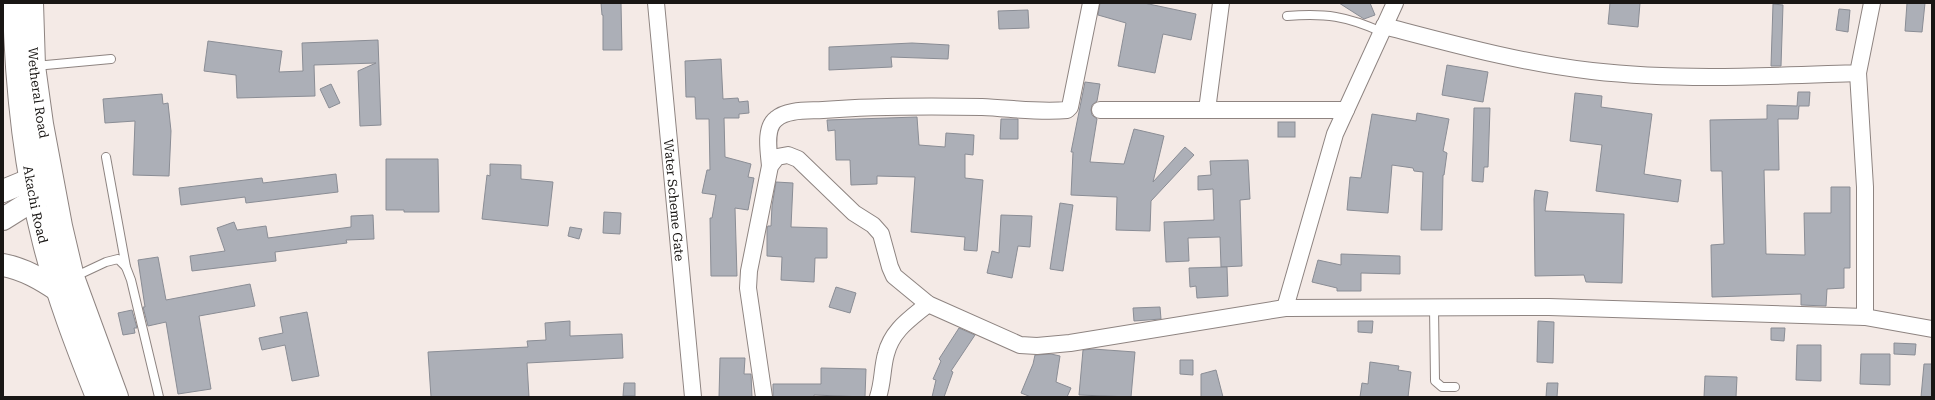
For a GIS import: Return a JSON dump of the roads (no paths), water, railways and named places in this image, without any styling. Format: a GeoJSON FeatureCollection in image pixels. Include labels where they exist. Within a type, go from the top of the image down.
{"type":"FeatureCollection","features":[{"type":"Feature","properties":{"kind":"main road","name":"Wetheral Road"},"geometry":{"type":"LineString","coordinates":[[29,3],[34,66],[40,187]]}},
{"type":"Feature","properties":{"kind":"main road","name":"Akachi Road"},"geometry":{"type":"LineString","coordinates":[[29,3],[20,110],[40,187],[44,242],[66,284],[105,367],[117,397]]}},
{"type":"Feature","properties":{"kind":"main road"},"geometry":{"type":"LineString","coordinates":[[3,191],[40,187]]}},
{"type":"Feature","properties":{"kind":"main road"},"geometry":{"type":"LineString","coordinates":[[3,219],[40,187]]}},
{"type":"Feature","properties":{"kind":"main road"},"geometry":{"type":"LineString","coordinates":[[3,265],[22,270],[41,279],[66,284]]}},
{"type":"Feature","properties":{"kind":"main road","name":"Akachi Road"},"geometry":{"type":"LineString","coordinates":[[66,284],[98,397]]}},
{"type":"Feature","properties":{"kind":"street","name":"Water Scheme Gate"},"geometry":{"type":"LineString","coordinates":[[656,3],[693,397]]}},
{"type":"Feature","properties":{"kind":"street"},"geometry":{"type":"LineString","coordinates":[[764,397],[748,288],[749,271],[770,166],[768,142],[770,129],[774,120],[782,115],[792,112],[847,108],[917,107],[1067,110],[1071,103],[1091,3]]}},
{"type":"Feature","properties":{"kind":"street"},"geometry":{"type":"LineString","coordinates":[[1207,110],[1221,3]]}},
{"type":"Feature","properties":{"kind":"street"},"geometry":{"type":"LineString","coordinates":[[1285,308],[1333,141],[1395,3]]}},
{"type":"Feature","properties":{"kind":"street"},"geometry":{"type":"LineString","coordinates":[[1865,316],[1864,187],[1858,74],[1872,3]]}},
{"type":"Feature","properties":{"kind":"street"},"geometry":{"type":"LineString","coordinates":[[1383,29],[1472,50],[1598,72],[1683,76],[1858,74]]}},
{"type":"Feature","properties":{"kind":"street"},"geometry":{"type":"LineString","coordinates":[[1100,110],[1346,110]]}},
{"type":"Feature","properties":{"kind":"street"},"geometry":{"type":"LineString","coordinates":[[770,166],[777,157],[788,155],[798,159],[854,213],[873,225],[882,234],[890,267],[894,276],[928,304],[1020,345],[1037,346],[1078,342],[1285,308],[1549,307],[1865,316],[1932,329]]}},
{"type":"Feature","properties":{"kind":"street"},"geometry":{"type":"LineString","coordinates":[[878,397],[881,390],[886,353],[894,335],[902,325],[928,304]]}},
{"type":"Feature","properties":{"kind":"lane"},"geometry":{"type":"LineString","coordinates":[[1286,16],[1314,14],[1333,16],[1356,20],[1383,29]]}},
{"type":"Feature","properties":{"kind":"lane"},"geometry":{"type":"LineString","coordinates":[[34,66],[111,59]]}},
{"type":"Feature","properties":{"kind":"lane"},"geometry":{"type":"LineString","coordinates":[[106,157],[126,267],[131,280],[159,397]]}},
{"type":"Feature","properties":{"kind":"lane"},"geometry":{"type":"LineString","coordinates":[[66,284],[106,262],[118,259],[126,267]]}},
{"type":"Feature","properties":{"kind":"lane"},"geometry":{"type":"LineString","coordinates":[[1434,307],[1435,381],[1442,387],[1455,387]]}}]}
